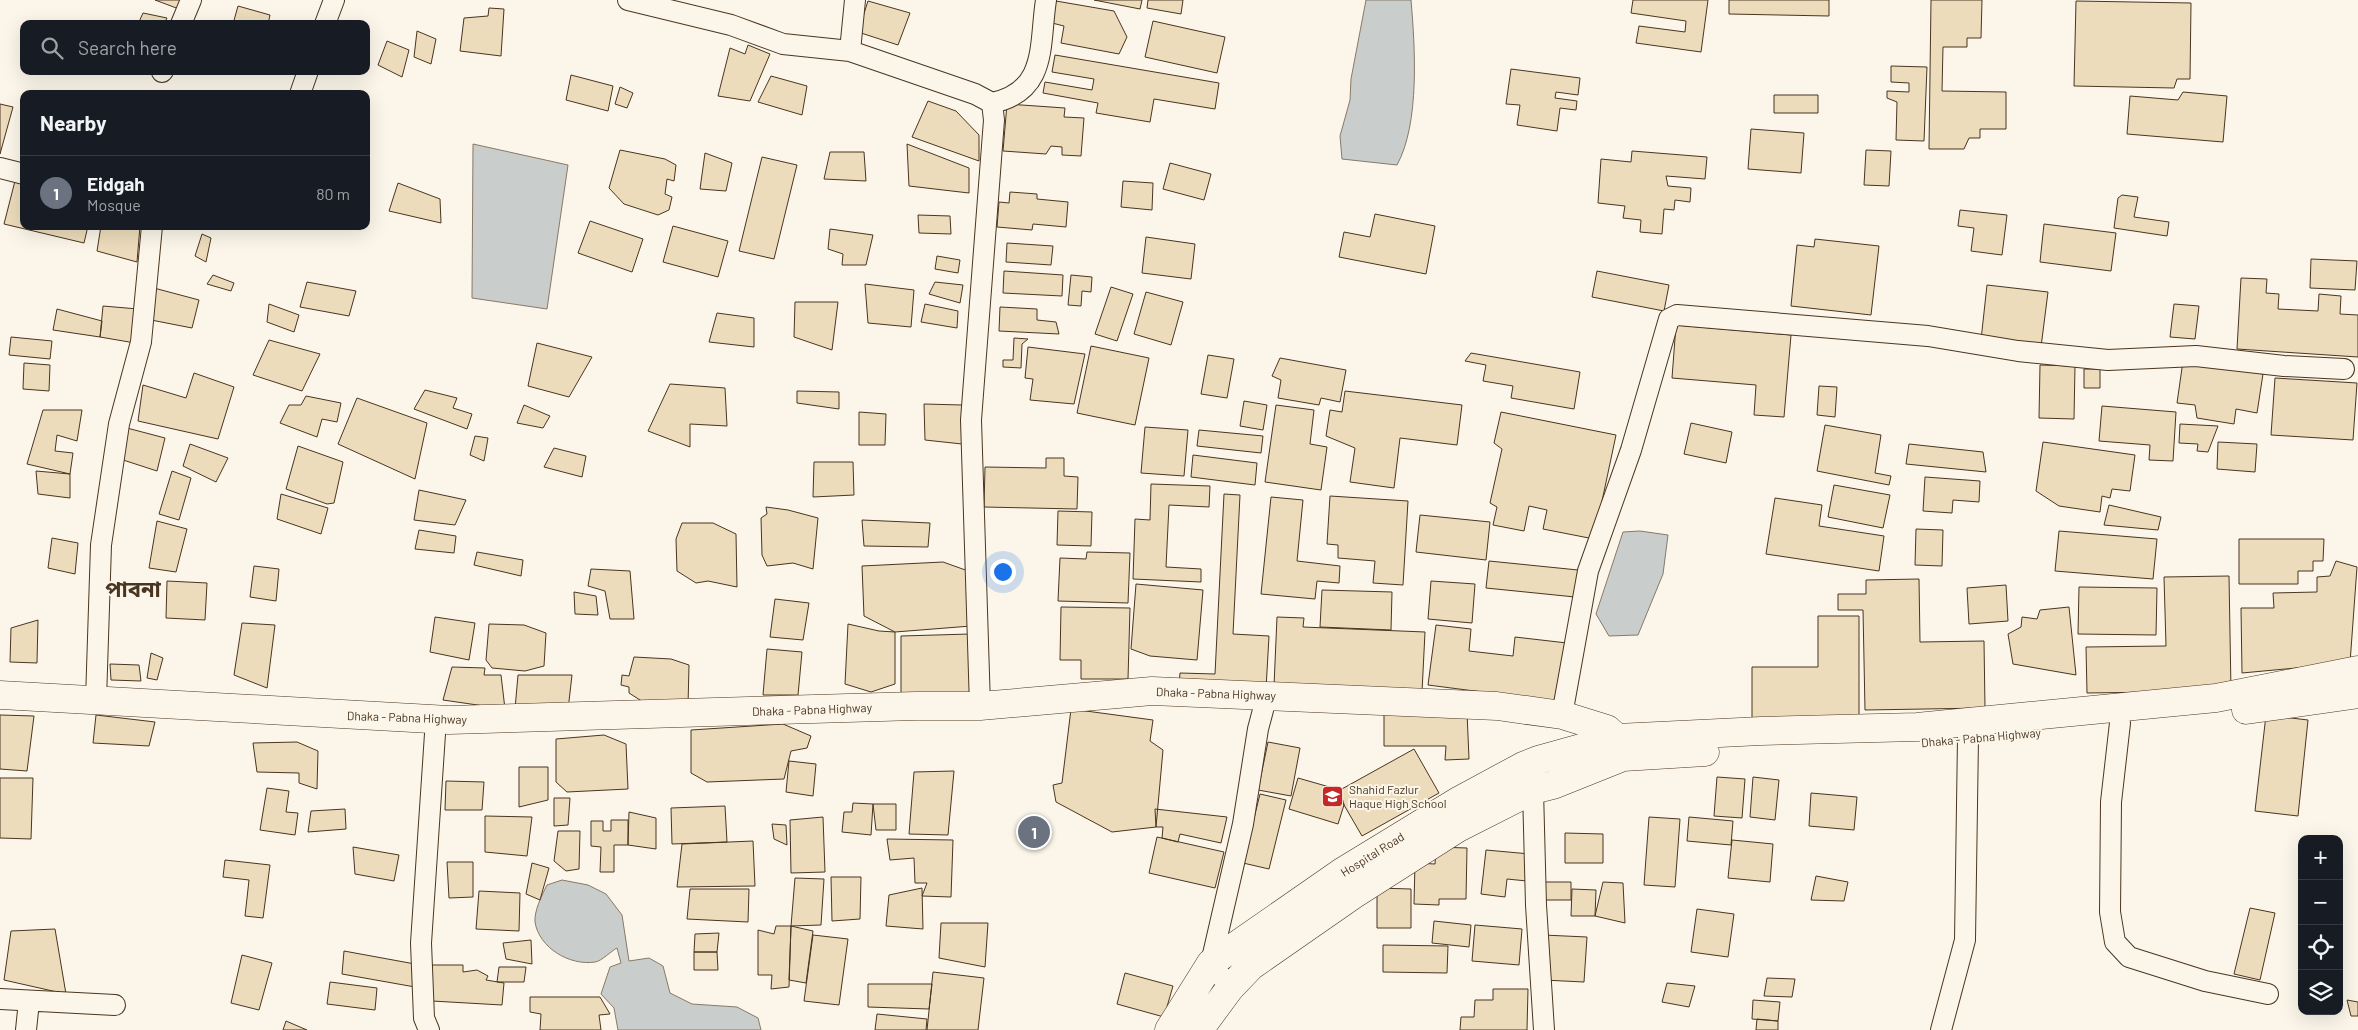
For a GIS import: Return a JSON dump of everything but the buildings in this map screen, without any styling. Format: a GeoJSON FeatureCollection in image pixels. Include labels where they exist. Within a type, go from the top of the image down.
{"type":"FeatureCollection","features":[{"type":"Feature","properties":{"kind":"main road","name":"Dhaka - Pabna Highway"},"geometry":{"type":"LineString","coordinates":[[1620,748],[1761,730],[1916,727],[2216,698],[2358,670]]}},
{"type":"Feature","properties":{"kind":"main road","name":"Dhaka - Pabna Highway"},"geometry":{"type":"LineString","coordinates":[[0,695],[436,719],[980,706],[1152,691],[1267,694],[1497,706],[1562,715],[1607,729],[1620,748]]}},
{"type":"Feature","properties":{"kind":"main road","name":"Dhaka - Pabna Highway"},"geometry":{"type":"LineString","coordinates":[[1620,748],[1918,743],[2218,714],[2358,694]]}},
{"type":"Feature","properties":{"kind":"main road","name":"Hospital Road"},"geometry":{"type":"LineString","coordinates":[[1199,1030],[1230,988],[1251,966],[1353,896],[1458,828],[1532,790],[1553,785],[1620,748]]}},
{"type":"Feature","properties":{"kind":"main road","name":"Hospital Road"},"geometry":{"type":"LineString","coordinates":[[1170,1030],[1211,963],[1342,872],[1460,800],[1531,763],[1620,748]]}},
{"type":"Feature","properties":{"kind":"street"},"geometry":{"type":"LineString","coordinates":[[183,20],[191,0]]}},
{"type":"Feature","properties":{"kind":"street"},"geometry":{"type":"LineString","coordinates":[[326,20],[334,0]]}},
{"type":"Feature","properties":{"kind":"street"},"geometry":{"type":"LineString","coordinates":[[628,0],[731,25],[783,44],[850,52],[974,94],[992,103],[1004,101],[1022,92],[1035,73],[1041,46],[1046,0]]}},
{"type":"Feature","properties":{"kind":"street"},"geometry":{"type":"LineString","coordinates":[[850,52],[855,0]]}},
{"type":"Feature","properties":{"kind":"street"},"geometry":{"type":"LineString","coordinates":[[301,90],[307,75]]}},
{"type":"Feature","properties":{"kind":"street"},"geometry":{"type":"LineString","coordinates":[[980,706],[971,420],[994,120],[992,103]]}},
{"type":"Feature","properties":{"kind":"street"},"geometry":{"type":"LineString","coordinates":[[0,168],[20,173]]}},
{"type":"Feature","properties":{"kind":"street"},"geometry":{"type":"LineString","coordinates":[[96,700],[101,545],[120,424],[141,342],[152,230]]}},
{"type":"Feature","properties":{"kind":"street"},"geometry":{"type":"LineString","coordinates":[[1562,715],[1588,571],[1631,450],[1669,319],[1677,315],[1919,335],[2018,351],[2108,360],[2196,356],[2284,366],[2344,369]]}},
{"type":"Feature","properties":{"kind":"street"},"geometry":{"type":"LineString","coordinates":[[1230,988],[1211,963],[1243,824],[1258,730],[1267,694]]}},
{"type":"Feature","properties":{"kind":"street"},"geometry":{"type":"LineString","coordinates":[[429,1030],[424,1018],[422,943],[436,719]]}},
{"type":"Feature","properties":{"kind":"street"},"geometry":{"type":"LineString","coordinates":[[2120,723],[2111,802],[2110,912],[2115,942],[2129,957],[2205,981],[2268,994]]}},
{"type":"Feature","properties":{"kind":"street"},"geometry":{"type":"LineString","coordinates":[[1941,1030],[1965,940],[1968,738]]}},
{"type":"Feature","properties":{"kind":"street"},"geometry":{"type":"LineString","coordinates":[[1532,790],[1536,905],[1544,1030]]}},
{"type":"Feature","properties":{"kind":"street"},"geometry":{"type":"LineString","coordinates":[[0,999],[115,1005]]}},
{"type":"Feature","properties":{"kind":"street"},"geometry":{"type":"LineString","coordinates":[[26,1030],[28,1001]]}},
{"type":"Feature","properties":{"kind":"shaded area"},"geometry":{"type":"Polygon","coordinates":[[[1366,0],[1411,0],[1414,40],[1413,107],[1404,148],[1397,165],[1342,159],[1340,136],[1350,100],[1351,79],[1366,0]]]}},
{"type":"Feature","properties":{"kind":"shaded area"},"geometry":{"type":"Polygon","coordinates":[[[473,144],[568,165],[547,309],[472,298],[473,144]]]}},
{"type":"Feature","properties":{"kind":"shaded area"},"geometry":{"type":"Polygon","coordinates":[[[1640,531],[1668,535],[1663,574],[1638,635],[1609,636],[1596,614],[1623,532],[1640,531]]]}},
{"type":"Feature","properties":{"kind":"shaded area"},"geometry":{"type":"Polygon","coordinates":[[[562,880],[588,885],[606,894],[622,915],[629,961],[649,958],[663,966],[670,993],[692,1004],[737,1007],[758,1018],[761,1030],[618,1030],[614,1008],[601,994],[610,967],[621,963],[617,948],[595,962],[576,961],[566,958],[549,947],[538,931],[535,918],[543,893],[547,885],[562,880]]]}},
{"type":"Feature","properties":{"kind":"place","name":"Shahid Fazlur Haque High School"},"geometry":{"type":"Point","coordinates":[1333,796]}},
{"type":"Feature","properties":{"kind":"place","name":"Eidgah"},"geometry":{"type":"Point","coordinates":[1034,832]}},
{"type":"Feature","properties":{"kind":"district","name":"পাবনা"},"geometry":{"type":"Point","coordinates":[133,588]}}]}
